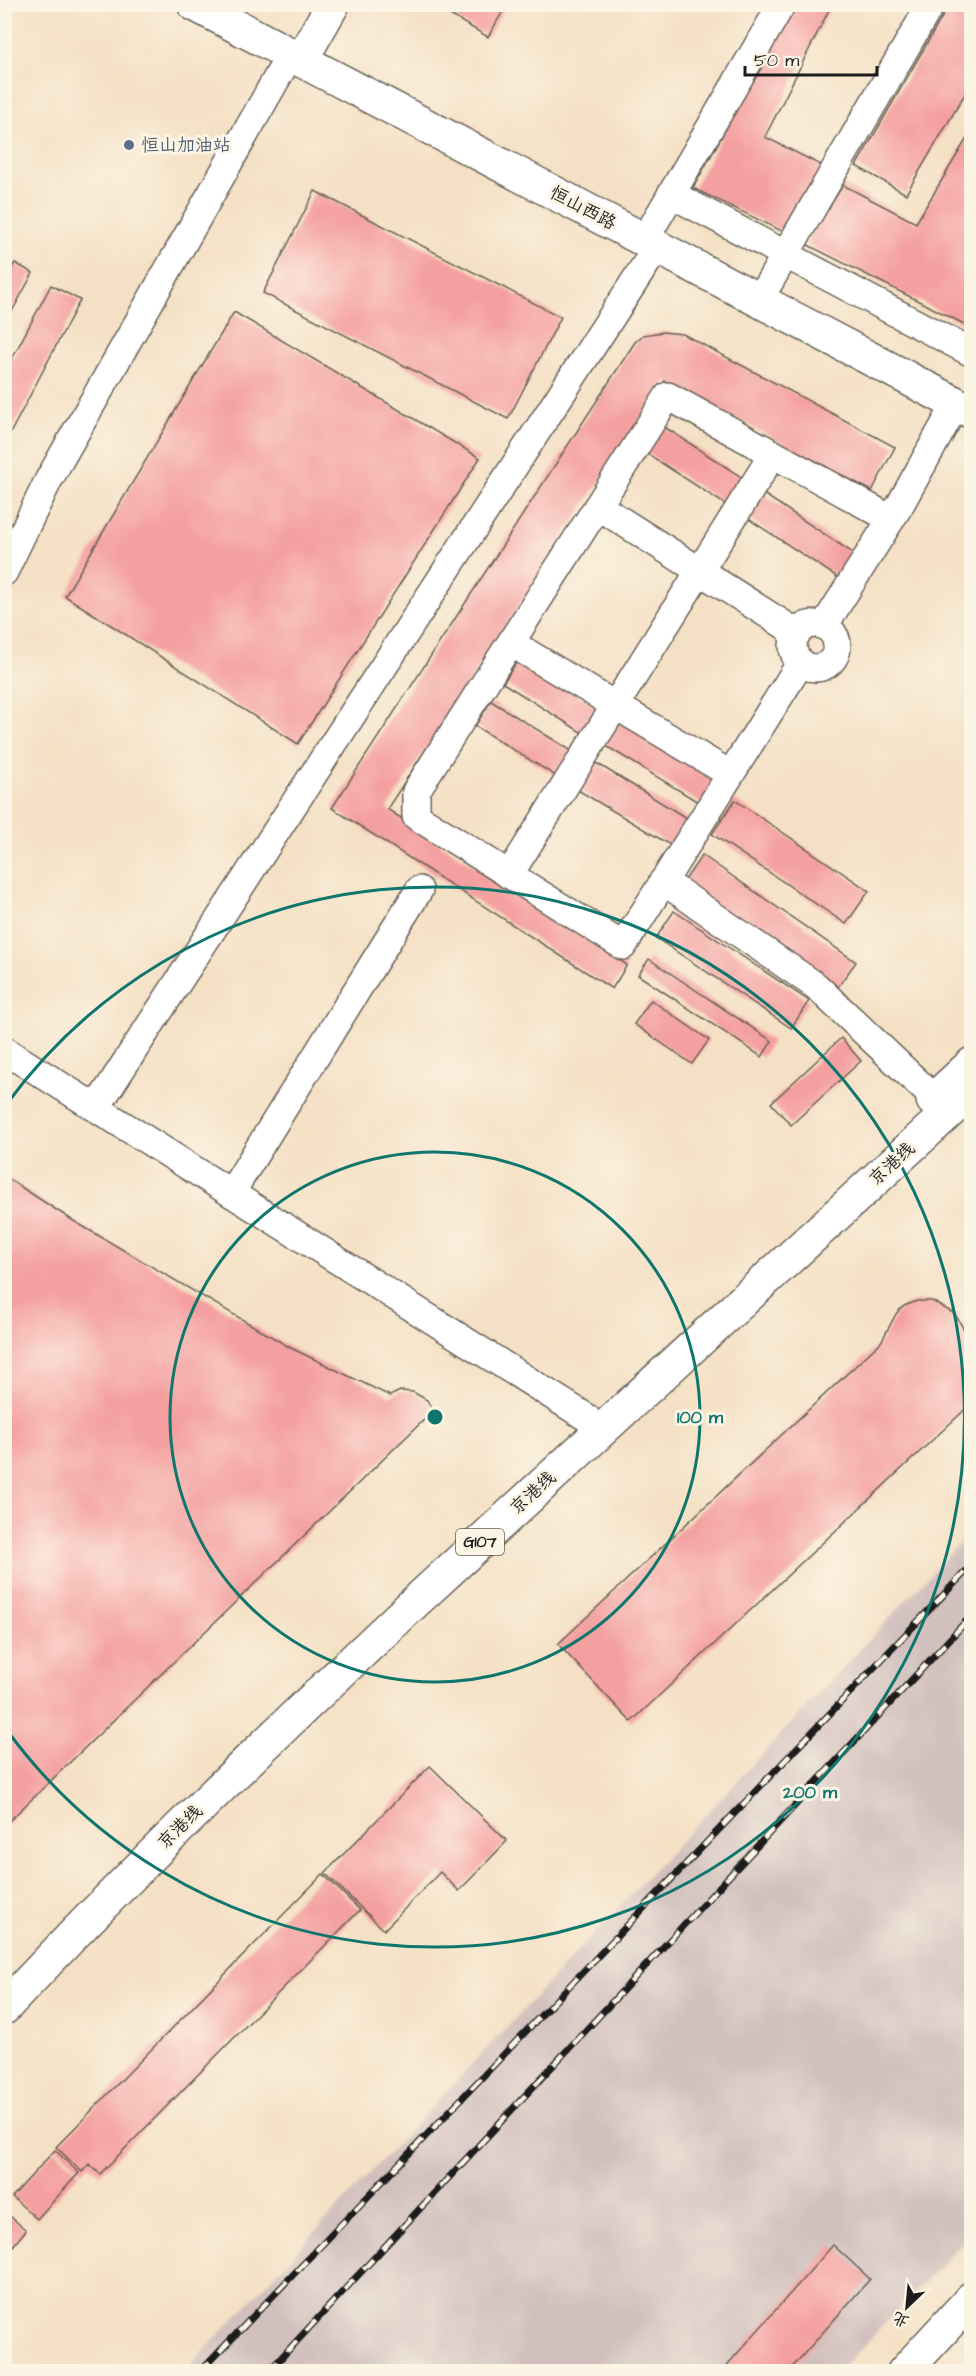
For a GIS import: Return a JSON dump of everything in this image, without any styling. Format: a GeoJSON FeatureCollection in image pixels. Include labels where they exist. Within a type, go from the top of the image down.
{"type":"FeatureCollection","features":[{"type":"Feature","properties":{"kind":"main road","name":"恒山西路"},"geometry":{"type":"LineString","coordinates":[[194,4],[908,378],[965,418]]}},
{"type":"Feature","properties":{"kind":"main road"},"geometry":{"type":"LineString","coordinates":[[291,55],[308,4]]}},
{"type":"Feature","properties":{"kind":"main road"},"geometry":{"type":"LineString","coordinates":[[291,55],[333,4]]}},
{"type":"Feature","properties":{"kind":"main road","name":"京港线"},"geometry":{"type":"LineString","coordinates":[[4,1978],[102,1876],[259,1722],[586,1417],[972,1064]]}},
{"type":"Feature","properties":{"kind":"main road","name":"京港线"},"geometry":{"type":"LineString","coordinates":[[4,2008],[125,1882],[272,1737],[497,1526],[972,1091]]}},
{"type":"Feature","properties":{"kind":"main road"},"geometry":{"type":"LineString","coordinates":[[904,2372],[972,2298]]}},
{"type":"Feature","properties":{"kind":"main road"},"geometry":{"type":"LineString","coordinates":[[934,2372],[972,2330]]}},
{"type":"Feature","properties":{"kind":"street"},"geometry":{"type":"LineString","coordinates":[[96,1108],[651,244],[671,194],[782,4]]}},
{"type":"Feature","properties":{"kind":"street"},"geometry":{"type":"LineString","coordinates":[[759,300],[931,4]]}},
{"type":"Feature","properties":{"kind":"street"},"geometry":{"type":"LineString","coordinates":[[4,573],[48,481],[291,55]]}},
{"type":"Feature","properties":{"kind":"street"},"geometry":{"type":"LineString","coordinates":[[671,194],[972,353]]}},
{"type":"Feature","properties":{"kind":"street"},"geometry":{"type":"LineString","coordinates":[[801,662],[622,946],[416,816],[414,805],[416,791],[668,396],[891,519]]}},
{"type":"Feature","properties":{"kind":"street"},"geometry":{"type":"LineString","coordinates":[[824,626],[891,519],[965,418]]}},
{"type":"Feature","properties":{"kind":"street"},"geometry":{"type":"LineString","coordinates":[[509,875],[773,454]]}},
{"type":"Feature","properties":{"kind":"street"},"geometry":{"type":"LineString","coordinates":[[598,506],[798,633]]}},
{"type":"Feature","properties":{"kind":"street"},"geometry":{"type":"LineString","coordinates":[[806,626],[824,626],[834,633],[838,647],[832,661],[818,668],[810,668],[801,662],[794,652],[793,644],[798,633],[806,626]]}},
{"type":"Feature","properties":{"kind":"street"},"geometry":{"type":"LineString","coordinates":[[511,643],[730,774]]}},
{"type":"Feature","properties":{"kind":"street"},"geometry":{"type":"LineString","coordinates":[[663,881],[816,986],[934,1098]]}},
{"type":"Feature","properties":{"kind":"street"},"geometry":{"type":"LineString","coordinates":[[231,1192],[419,890]]}},
{"type":"Feature","properties":{"kind":"street"},"geometry":{"type":"LineString","coordinates":[[4,1050],[586,1417]]}},
{"type":"Feature","properties":{"kind":"shaded area"},"geometry":{"type":"Polygon","coordinates":[[[971,1531],[971,2234],[839,2371],[184,2372],[971,1531]]]}},
{"type":"Feature","properties":{"kind":"building"},"geometry":{"type":"Polygon","coordinates":[[[431,4],[507,4],[488,37],[431,4]]]}},
{"type":"Feature","properties":{"kind":"building"},"geometry":{"type":"Polygon","coordinates":[[[796,4],[832,4],[765,137],[825,167],[788,234],[693,188],[796,4]]]}},
{"type":"Feature","properties":{"kind":"building"},"geometry":{"type":"Polygon","coordinates":[[[949,5],[972,5],[972,82],[906,194],[856,166],[949,5]]]}},
{"type":"Feature","properties":{"kind":"building"},"geometry":{"type":"Polygon","coordinates":[[[972,130],[972,328],[806,244],[843,185],[916,223],[972,130]]]}},
{"type":"Feature","properties":{"kind":"building"},"geometry":{"type":"Polygon","coordinates":[[[315,191],[561,317],[508,419],[263,293],[315,191]]]}},
{"type":"Feature","properties":{"kind":"building"},"geometry":{"type":"Polygon","coordinates":[[[15,263],[33,273],[4,326],[4,281],[15,263]]]}},
{"type":"Feature","properties":{"kind":"building"},"geometry":{"type":"Polygon","coordinates":[[[51,285],[80,300],[4,445],[4,374],[51,285]]]}},
{"type":"Feature","properties":{"kind":"building"},"geometry":{"type":"Polygon","coordinates":[[[234,312],[480,458],[298,744],[65,596],[234,312]]]}},
{"type":"Feature","properties":{"kind":"building"},"geometry":{"type":"Polygon","coordinates":[[[663,332],[683,334],[895,447],[872,491],[665,381],[387,809],[627,965],[612,989],[332,808],[635,342],[643,335],[663,332]]]}},
{"type":"Feature","properties":{"kind":"building"},"geometry":{"type":"Polygon","coordinates":[[[663,426],[743,478],[726,505],[646,453],[663,426]]]}},
{"type":"Feature","properties":{"kind":"building"},"geometry":{"type":"Polygon","coordinates":[[[759,491],[856,555],[840,579],[744,516],[759,491]]]}},
{"type":"Feature","properties":{"kind":"building"},"geometry":{"type":"Polygon","coordinates":[[[519,658],[600,710],[584,734],[503,683],[519,658]]]}},
{"type":"Feature","properties":{"kind":"building"},"geometry":{"type":"Polygon","coordinates":[[[491,701],[575,753],[559,778],[475,726],[491,701]]]}},
{"type":"Feature","properties":{"kind":"building"},"geometry":{"type":"Polygon","coordinates":[[[618,720],[718,781],[703,805],[603,744],[618,720]]]}},
{"type":"Feature","properties":{"kind":"building"},"geometry":{"type":"Polygon","coordinates":[[[593,761],[693,822],[677,849],[576,789],[593,761]]]}},
{"type":"Feature","properties":{"kind":"building"},"geometry":{"type":"Polygon","coordinates":[[[735,800],[869,891],[846,924],[712,834],[735,800]]]}},
{"type":"Feature","properties":{"kind":"building"},"geometry":{"type":"Polygon","coordinates":[[[702,855],[856,962],[835,991],[683,883],[702,855]]]}},
{"type":"Feature","properties":{"kind":"building"},"geometry":{"type":"Polygon","coordinates":[[[674,911],[809,1001],[791,1028],[656,938],[674,911]]]}},
{"type":"Feature","properties":{"kind":"building"},"geometry":{"type":"Polygon","coordinates":[[[649,959],[772,1041],[762,1057],[638,975],[649,959]]]}},
{"type":"Feature","properties":{"kind":"building"},"geometry":{"type":"Polygon","coordinates":[[[651,1000],[709,1040],[692,1064],[634,1024],[651,1000]]]}},
{"type":"Feature","properties":{"kind":"building"},"geometry":{"type":"Polygon","coordinates":[[[841,1038],[861,1061],[791,1125],[771,1103],[841,1038]]]}},
{"type":"Feature","properties":{"kind":"building"},"geometry":{"type":"Polygon","coordinates":[[[4,1176],[72,1220],[291,1348],[390,1396],[400,1391],[413,1392],[427,1400],[433,1411],[4,1826],[4,1176]]]}},
{"type":"Feature","properties":{"kind":"building"},"geometry":{"type":"Polygon","coordinates":[[[917,1301],[932,1301],[955,1314],[972,1343],[972,1403],[631,1722],[558,1644],[881,1342],[896,1314],[904,1306],[917,1301]]]}},
{"type":"Feature","properties":{"kind":"building"},"geometry":{"type":"Polygon","coordinates":[[[430,1766],[507,1841],[459,1891],[440,1872],[384,1930],[325,1873],[430,1766]]]}},
{"type":"Feature","properties":{"kind":"building"},"geometry":{"type":"Polygon","coordinates":[[[323,1874],[360,1910],[100,2174],[89,2164],[82,2172],[56,2147],[323,1874]]]}},
{"type":"Feature","properties":{"kind":"building"},"geometry":{"type":"Polygon","coordinates":[[[55,2150],[79,2173],[37,2219],[12,2197],[55,2150]]]}},
{"type":"Feature","properties":{"kind":"building"},"geometry":{"type":"Polygon","coordinates":[[[5,2212],[26,2230],[5,2256],[5,2212]]]}},
{"type":"Feature","properties":{"kind":"building"},"geometry":{"type":"Polygon","coordinates":[[[833,2245],[870,2279],[788,2372],[721,2372],[833,2245]]]}},
{"type":"Feature","properties":{"kind":"railway"},"geometry":{"type":"LineString","coordinates":[[200,2372],[972,1565]]}},
{"type":"Feature","properties":{"kind":"railway"},"geometry":{"type":"LineString","coordinates":[[268,2372],[972,1615]]}},
{"type":"Feature","properties":{"kind":"place","name":"恒山加油站"},"geometry":{"type":"Point","coordinates":[129,145]}}]}
